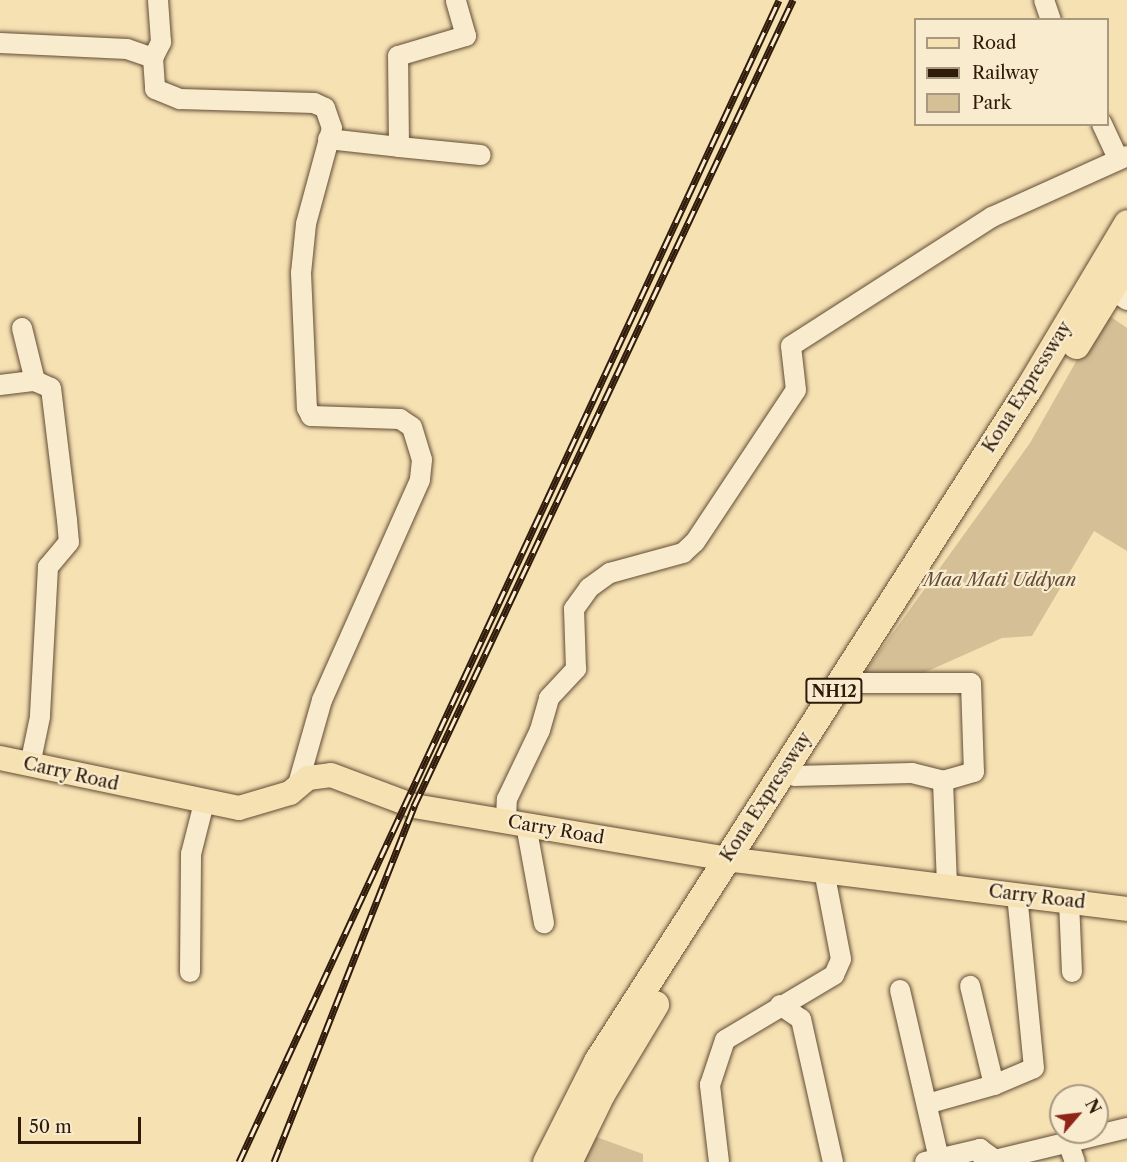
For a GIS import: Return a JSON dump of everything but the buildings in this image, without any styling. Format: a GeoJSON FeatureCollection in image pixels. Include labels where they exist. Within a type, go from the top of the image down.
{"type":"FeatureCollection","features":[{"type":"Feature","properties":{"kind":"highway","name":"Kona Expressway"},"geometry":{"type":"LineString","coordinates":[[568,1162],[601,1094],[734,860],[1127,223]]}},
{"type":"Feature","properties":{"kind":"highway","name":"Kona Expressway"},"geometry":{"type":"LineString","coordinates":[[546,1162],[597,1061],[734,860],[795,776],[855,683],[1119,294],[1127,262]]}},
{"type":"Feature","properties":{"kind":"main road","name":"Carry Road"},"geometry":{"type":"LineString","coordinates":[[0,758],[204,803],[260,805],[297,788],[308,778],[331,775],[414,806],[734,860],[1127,909]]}},
{"type":"Feature","properties":{"kind":"street"},"geometry":{"type":"LineString","coordinates":[[158,0],[161,42],[153,58],[155,89],[180,99],[314,103],[325,108],[332,128],[306,224],[301,273],[307,408],[311,416],[400,419],[412,427],[422,460],[420,480],[322,700],[297,788]]}},
{"type":"Feature","properties":{"kind":"street"},"geometry":{"type":"LineString","coordinates":[[399,147],[398,56],[466,36],[456,0]]}},
{"type":"Feature","properties":{"kind":"street"},"geometry":{"type":"LineString","coordinates":[[1044,0],[1050,18]]}},
{"type":"Feature","properties":{"kind":"street"},"geometry":{"type":"LineString","coordinates":[[0,43],[127,49],[153,58]]}},
{"type":"Feature","properties":{"kind":"street"},"geometry":{"type":"LineString","coordinates":[[544,923],[507,799],[540,730],[549,698],[576,669],[574,609],[589,588],[610,573],[683,553],[695,542],[796,390],[791,346],[992,217],[1123,157],[1103,126]]}},
{"type":"Feature","properties":{"kind":"street"},"geometry":{"type":"LineString","coordinates":[[328,139],[481,155]]}},
{"type":"Feature","properties":{"kind":"street"},"geometry":{"type":"LineString","coordinates":[[22,328],[35,381]]}},
{"type":"Feature","properties":{"kind":"street"},"geometry":{"type":"LineString","coordinates":[[0,385],[35,381],[51,388],[69,542],[48,567],[39,717],[30,765]]}},
{"type":"Feature","properties":{"kind":"street"},"geometry":{"type":"LineString","coordinates":[[795,776],[912,772],[944,781],[974,772],[971,683],[855,683]]}},
{"type":"Feature","properties":{"kind":"street"},"geometry":{"type":"LineString","coordinates":[[944,781],[947,886]]}},
{"type":"Feature","properties":{"kind":"street"},"geometry":{"type":"LineString","coordinates":[[190,972],[191,854],[204,803]]}},
{"type":"Feature","properties":{"kind":"street"},"geometry":{"type":"LineString","coordinates":[[719,1162],[710,1119],[715,1058],[725,1040],[780,1005],[834,975],[841,959],[824,871]]}},
{"type":"Feature","properties":{"kind":"street"},"geometry":{"type":"LineString","coordinates":[[927,1104],[994,1085],[1034,1068],[1017,895]]}},
{"type":"Feature","properties":{"kind":"street"},"geometry":{"type":"LineString","coordinates":[[1069,901],[1072,972]]}},
{"type":"Feature","properties":{"kind":"street"},"geometry":{"type":"LineString","coordinates":[[970,987],[994,1085]]}},
{"type":"Feature","properties":{"kind":"street"},"geometry":{"type":"LineString","coordinates":[[900,990],[927,1104],[932,1160],[982,1156],[995,1160],[1053,1144]]}},
{"type":"Feature","properties":{"kind":"street"},"geometry":{"type":"LineString","coordinates":[[780,1005],[801,1019],[833,1162]]}},
{"type":"Feature","properties":{"kind":"street"},"geometry":{"type":"LineString","coordinates":[[1109,1132],[1127,1128]]}},
{"type":"Feature","properties":{"kind":"street"},"geometry":{"type":"LineString","coordinates":[[1068,1144],[1074,1162]]}},
{"type":"Feature","properties":{"kind":"green space","name":"Maa Mati Uddyan"},"geometry":{"type":"Polygon","coordinates":[[[1104,312],[1127,328],[1127,551],[1094,531],[1032,636],[1002,638],[901,683],[859,680],[1030,443],[1104,312]]]}},
{"type":"Feature","properties":{"kind":"green space"},"geometry":{"type":"Polygon","coordinates":[[[591,1135],[643,1154],[643,1162],[570,1162],[591,1135]]]}},
{"type":"Feature","properties":{"kind":"railway"},"geometry":{"type":"LineString","coordinates":[[239,1162],[779,0]]}},
{"type":"Feature","properties":{"kind":"railway"},"geometry":{"type":"LineString","coordinates":[[274,1162],[414,806],[793,0]]}}]}
